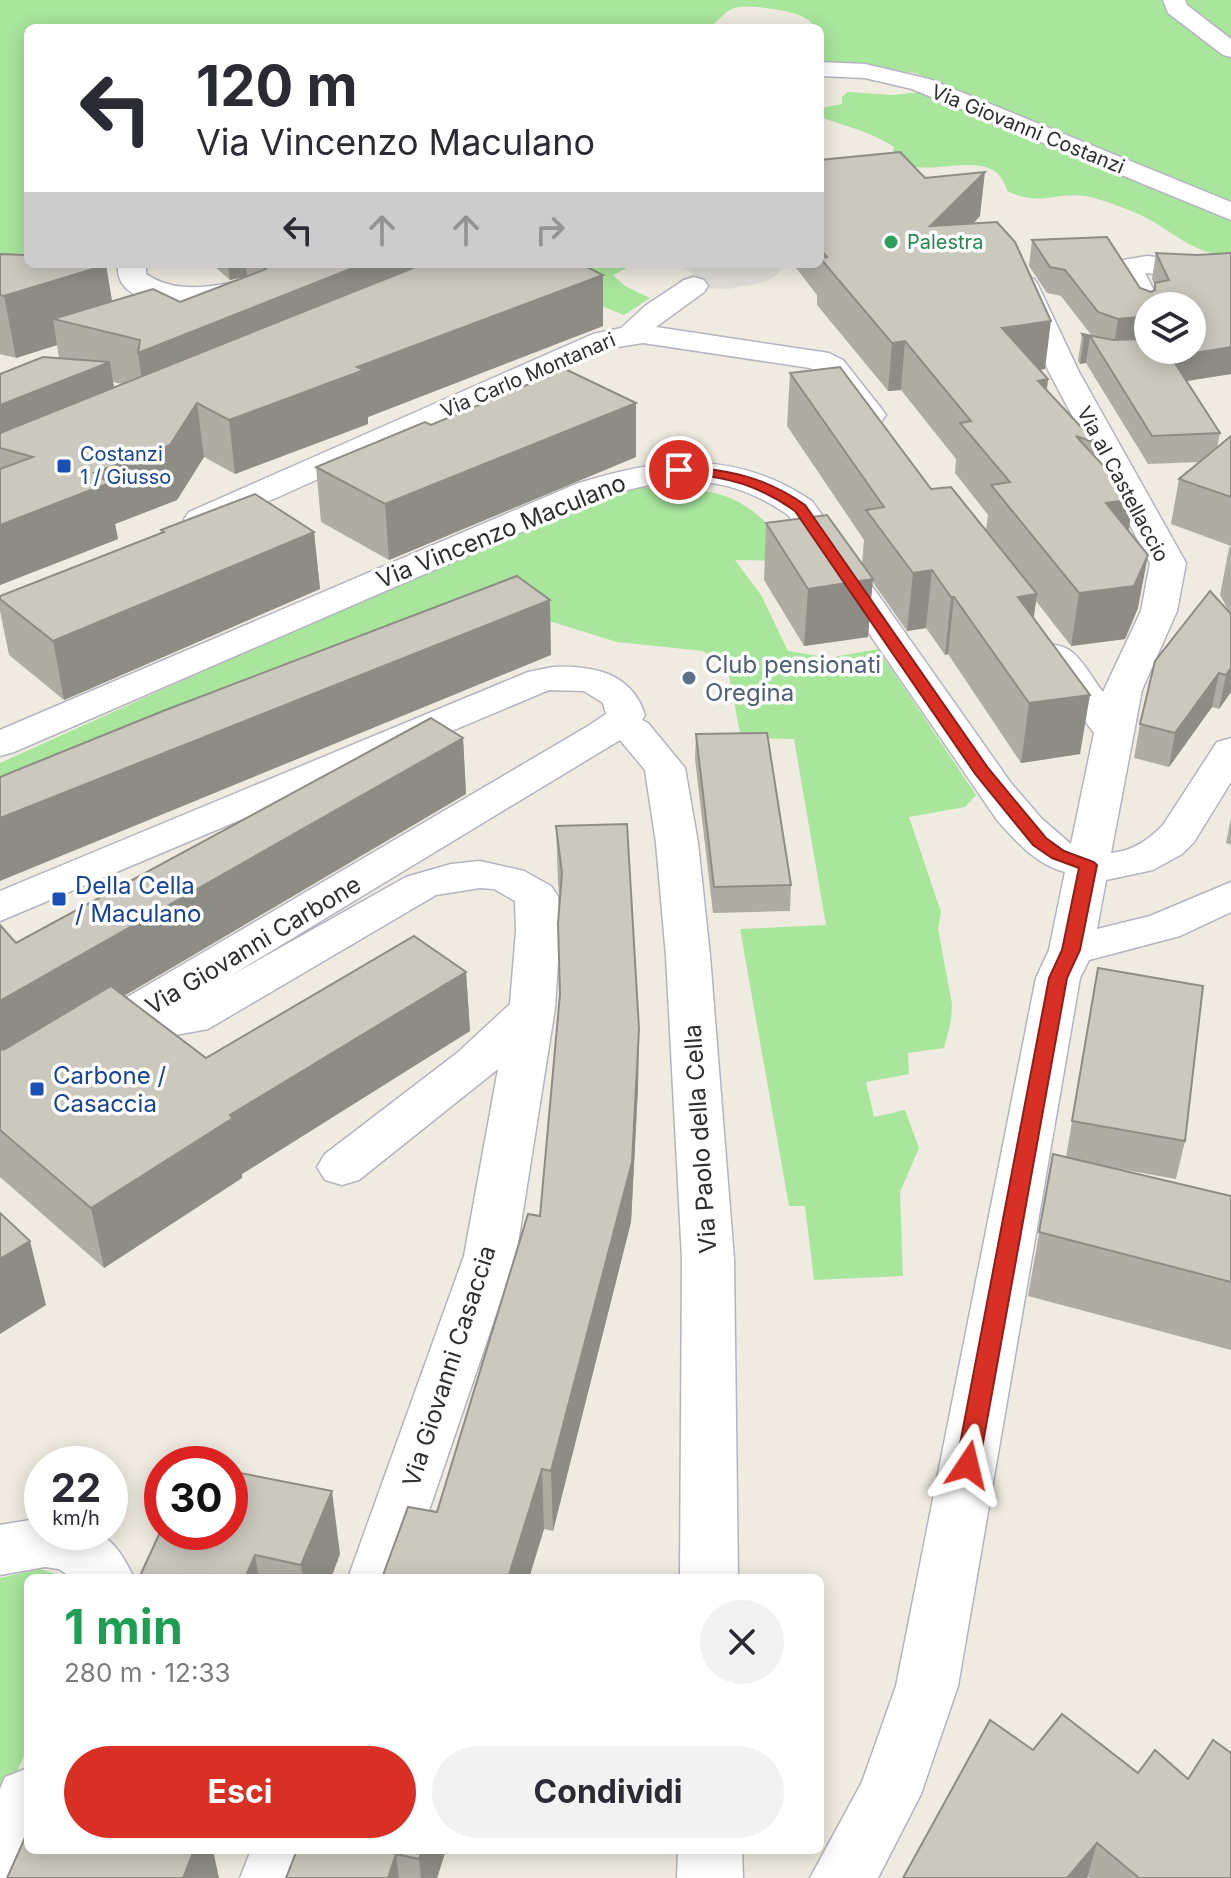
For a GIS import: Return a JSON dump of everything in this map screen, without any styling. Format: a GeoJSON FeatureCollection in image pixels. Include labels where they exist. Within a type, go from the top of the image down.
{"type":"FeatureCollection","features":[{"type":"Feature","properties":{"kind":"street"},"geometry":{"type":"LineString","coordinates":[[1174,0],[1176,8],[1231,50]]}},
{"type":"Feature","properties":{"kind":"street","name":"Via Giovanni Costanzi"},"geometry":{"type":"LineString","coordinates":[[824,72],[865,71],[920,84],[1231,212]]}},
{"type":"Feature","properties":{"kind":"street"},"geometry":{"type":"LineString","coordinates":[[1140,292],[1130,275],[1133,266],[1155,264],[1175,270],[1201,269]]}},
{"type":"Feature","properties":{"kind":"street"},"geometry":{"type":"LineString","coordinates":[[132,268],[131,277],[139,286],[153,292],[223,291],[329,268]]}},
{"type":"Feature","properties":{"kind":"street","name":"Via al Castellaccio"},"geometry":{"type":"LineString","coordinates":[[1084,349],[1070,338],[1039,288],[1015,273],[1064,372],[1168,563],[1166,594],[1125,685],[1114,732]]}},
{"type":"Feature","properties":{"kind":"street"},"geometry":{"type":"LineString","coordinates":[[632,334],[655,312],[694,286]]}},
{"type":"Feature","properties":{"kind":"street"},"geometry":{"type":"LineString","coordinates":[[162,323],[217,300],[223,291]]}},
{"type":"Feature","properties":{"kind":"street","name":"Via Carlo Montanari"},"geometry":{"type":"LineString","coordinates":[[171,533],[604,340],[632,334],[818,360],[832,367],[890,440]]}},
{"type":"Feature","properties":{"kind":"street","name":"Via Vincenzo Maculano"},"geometry":{"type":"LineString","coordinates":[[0,744],[609,483],[660,471],[719,473],[775,490],[800,508],[982,772],[1040,841],[1058,854],[1088,865]]}},
{"type":"Feature","properties":{"kind":"street"},"geometry":{"type":"LineString","coordinates":[[843,1878],[889,1794],[927,1686],[1042,1186],[1058,978],[1071,950],[1114,732],[1040,635]]}},
{"type":"Feature","properties":{"kind":"street"},"geometry":{"type":"LineString","coordinates":[[0,907],[541,680],[580,677],[597,682],[617,695],[624,706],[626,715],[618,724]]}},
{"type":"Feature","properties":{"kind":"street","name":"Via Giovanni Carbone"},"geometry":{"type":"LineString","coordinates":[[0,1094],[127,1021],[618,724]]}},
{"type":"Feature","properties":{"kind":"street","name":"Via Paolo della Cella"},"geometry":{"type":"LineString","coordinates":[[618,724],[634,731],[665,768],[677,843],[688,956],[708,1259],[709,1574]]}},
{"type":"Feature","properties":{"kind":"street"},"geometry":{"type":"LineString","coordinates":[[1088,865],[1136,862],[1169,846],[1231,750]]}},
{"type":"Feature","properties":{"kind":"street","name":"Via Giovanni Casaccia"},"geometry":{"type":"LineString","coordinates":[[127,1021],[154,1024],[192,1018],[421,886],[443,878],[481,873],[517,883],[536,896],[538,931],[532,1008],[490,1256],[378,1574]]}},
{"type":"Feature","properties":{"kind":"street"},"geometry":{"type":"LineString","coordinates":[[1071,950],[1165,926],[1231,895]]}},
{"type":"Feature","properties":{"kind":"street"},"geometry":{"type":"LineString","coordinates":[[342,1167],[407,1114],[456,1082],[509,1036],[532,1008]]}},
{"type":"Feature","properties":{"kind":"street"},"geometry":{"type":"LineString","coordinates":[[0,1550],[30,1543],[62,1544],[81,1550],[95,1561],[103,1574]]}},
{"type":"Feature","properties":{"kind":"street"},"geometry":{"type":"LineString","coordinates":[[0,1862],[24,1807]]}},
{"type":"Feature","properties":{"kind":"street"},"geometry":{"type":"LineString","coordinates":[[273,1878],[282,1854]]}},
{"type":"Feature","properties":{"kind":"street"},"geometry":{"type":"LineString","coordinates":[[710,1854],[710,1878]]}},
{"type":"Feature","properties":{"kind":"green space"},"geometry":{"type":"Polygon","coordinates":[[[0,0],[1231,0],[1231,203],[915,73],[824,62],[824,24],[812,24],[799,15],[776,9],[734,8],[714,24],[24,24],[26,268],[0,310],[0,0]]]}},
{"type":"Feature","properties":{"kind":"green space"},"geometry":{"type":"Polygon","coordinates":[[[848,92],[893,95],[920,92],[1231,218],[1231,256],[1199,249],[1148,219],[1100,200],[1074,195],[1039,199],[1019,196],[1007,191],[1001,178],[992,170],[980,166],[923,168],[905,164],[892,158],[894,147],[867,133],[824,118],[825,107],[842,104],[842,97],[848,92]]]}},
{"type":"Feature","properties":{"kind":"green space"},"geometry":{"type":"Polygon","coordinates":[[[544,268],[627,268],[613,275],[625,286],[650,298],[624,315],[599,305],[544,268]]]}},
{"type":"Feature","properties":{"kind":"green space"},"geometry":{"type":"Polygon","coordinates":[[[635,488],[709,492],[728,497],[762,519],[796,561],[735,560],[761,595],[788,651],[829,658],[878,649],[976,795],[965,807],[909,817],[941,912],[938,929],[952,1004],[944,1048],[908,1053],[909,1074],[866,1082],[874,1117],[905,1110],[919,1148],[900,1192],[903,1276],[814,1280],[805,1206],[789,1206],[740,929],[826,925],[794,739],[741,738],[728,670],[703,651],[617,642],[536,617],[0,830],[0,763],[448,561],[595,499],[635,488]]]}},
{"type":"Feature","properties":{"kind":"green space"},"geometry":{"type":"Polygon","coordinates":[[[40,1569],[55,1574],[24,1574],[24,1756],[0,1809],[0,1578],[40,1569]]]}},
{"type":"Feature","properties":{"kind":"shaded area"},"geometry":{"type":"Polygon","coordinates":[[[685,268],[781,268],[777,275],[765,282],[728,289],[678,281],[693,274],[685,268]]]}},
{"type":"Feature","properties":{"kind":"building"},"geometry":{"type":"Polygon","coordinates":[[[900,152],[925,178],[985,172],[930,226],[997,222],[1015,242],[1051,321],[1002,328],[1048,379],[1038,381],[1096,443],[1076,436],[1134,499],[1106,503],[1148,555],[1134,586],[1079,593],[991,485],[1010,482],[960,423],[971,421],[905,341],[892,343],[824,263],[824,257],[827,257],[824,254],[824,160],[900,152]]]}},
{"type":"Feature","properties":{"kind":"building"},"geometry":{"type":"Polygon","coordinates":[[[1107,237],[1140,288],[1151,292],[1134,292],[1134,317],[1118,319],[1098,312],[1065,270],[1050,267],[1032,240],[1107,237]]]}},
{"type":"Feature","properties":{"kind":"building"},"geometry":{"type":"Polygon","coordinates":[[[1156,253],[1231,253],[1231,347],[1206,351],[1206,292],[1151,292],[1155,290],[1155,283],[1169,280],[1156,253]]]}},
{"type":"Feature","properties":{"kind":"building"},"geometry":{"type":"Polygon","coordinates":[[[0,254],[24,255],[24,268],[96,268],[4,296],[0,295],[0,254]]]}},
{"type":"Feature","properties":{"kind":"building"},"geometry":{"type":"Polygon","coordinates":[[[353,268],[138,353],[140,340],[53,319],[153,289],[180,302],[266,269],[353,268]]]}},
{"type":"Feature","properties":{"kind":"building"},"geometry":{"type":"Polygon","coordinates":[[[413,268],[589,268],[603,275],[357,367],[364,370],[229,420],[197,403],[170,445],[94,473],[109,483],[0,525],[0,469],[33,457],[0,448],[0,433],[413,268]]]}},
{"type":"Feature","properties":{"kind":"building"},"geometry":{"type":"Polygon","coordinates":[[[1082,334],[1113,340],[1134,339],[1134,364],[1176,364],[1220,433],[1152,436],[1090,336],[1084,337],[1082,334]]]}},
{"type":"Feature","properties":{"kind":"building"},"geometry":{"type":"Polygon","coordinates":[[[43,357],[110,362],[0,405],[0,374],[43,357]]]}},
{"type":"Feature","properties":{"kind":"building"},"geometry":{"type":"Polygon","coordinates":[[[840,367],[931,489],[951,487],[1037,594],[1018,597],[1090,695],[1029,703],[932,570],[913,573],[866,510],[884,507],[790,373],[840,367]]]}},
{"type":"Feature","properties":{"kind":"building"},"geometry":{"type":"Polygon","coordinates":[[[565,369],[636,403],[385,504],[316,467],[425,422],[431,425],[565,369]]]}},
{"type":"Feature","properties":{"kind":"building"},"geometry":{"type":"Polygon","coordinates":[[[1231,436],[1231,497],[1179,479],[1231,436]]]}},
{"type":"Feature","properties":{"kind":"building"},"geometry":{"type":"Polygon","coordinates":[[[255,494],[314,532],[53,641],[0,599],[0,596],[255,494]]]}},
{"type":"Feature","properties":{"kind":"building"},"geometry":{"type":"Polygon","coordinates":[[[827,515],[873,579],[808,589],[766,523],[827,515]]]}},
{"type":"Feature","properties":{"kind":"building"},"geometry":{"type":"Polygon","coordinates":[[[517,576],[550,600],[0,818],[0,777],[163,711],[517,576]]]}},
{"type":"Feature","properties":{"kind":"building"},"geometry":{"type":"Polygon","coordinates":[[[1210,591],[1231,614],[1231,668],[1226,675],[1219,673],[1175,733],[1140,724],[1155,661],[1210,591]]]}},
{"type":"Feature","properties":{"kind":"building"},"geometry":{"type":"Polygon","coordinates":[[[431,718],[463,738],[0,1001],[0,925],[16,943],[431,718]]]}},
{"type":"Feature","properties":{"kind":"building"},"geometry":{"type":"Polygon","coordinates":[[[767,733],[791,885],[714,887],[696,734],[767,733]]]}},
{"type":"Feature","properties":{"kind":"building"},"geometry":{"type":"Polygon","coordinates":[[[627,824],[639,1029],[632,1162],[551,1471],[542,1469],[509,1574],[383,1574],[408,1507],[437,1512],[528,1214],[540,1216],[560,994],[558,923],[562,873],[556,826],[627,824]]]}},
{"type":"Feature","properties":{"kind":"building"},"geometry":{"type":"Polygon","coordinates":[[[414,936],[466,972],[230,1115],[233,1118],[91,1208],[0,1130],[0,1050],[111,986],[206,1058],[414,936]]]}},
{"type":"Feature","properties":{"kind":"building"},"geometry":{"type":"Polygon","coordinates":[[[1098,968],[1203,986],[1185,1141],[1072,1121],[1098,968]]]}},
{"type":"Feature","properties":{"kind":"building"},"geometry":{"type":"Polygon","coordinates":[[[1053,1154],[1231,1196],[1231,1282],[1039,1232],[1053,1154]]]}},
{"type":"Feature","properties":{"kind":"building"},"geometry":{"type":"Polygon","coordinates":[[[0,1213],[30,1241],[0,1259],[0,1213]]]}},
{"type":"Feature","properties":{"kind":"building"},"geometry":{"type":"Polygon","coordinates":[[[248,1475],[332,1491],[301,1565],[255,1555],[247,1574],[141,1574],[152,1550],[248,1550],[248,1475]]]}},
{"type":"Feature","properties":{"kind":"building"},"geometry":{"type":"Polygon","coordinates":[[[1062,1714],[1138,1773],[1155,1750],[1188,1779],[1213,1740],[1231,1753],[1231,1878],[1139,1878],[1097,1843],[1067,1878],[903,1878],[990,1720],[1033,1750],[1062,1714]]]}},
{"type":"Feature","properties":{"kind":"building"},"geometry":{"type":"Polygon","coordinates":[[[24,1840],[24,1854],[192,1854],[183,1878],[7,1878],[24,1840]]]}},
{"type":"Feature","properties":{"kind":"building"},"geometry":{"type":"Polygon","coordinates":[[[295,1854],[396,1854],[388,1878],[286,1878],[295,1854]]]}},
{"type":"Feature","properties":{"kind":"building"},"geometry":{"type":"Polygon","coordinates":[[[396,1854],[421,1854],[419,1859],[396,1854]]]}},
{"type":"Feature","properties":{"kind":"place","name":"Palestra"},"geometry":{"type":"Point","coordinates":[891,242]}},
{"type":"Feature","properties":{"kind":"place","name":"Costanzi 1 / Giusso"},"geometry":{"type":"Point","coordinates":[64,466]}},
{"type":"Feature","properties":{"kind":"place","name":"Club pensionati Oregina"},"geometry":{"type":"Point","coordinates":[689,678]}},
{"type":"Feature","properties":{"kind":"place","name":"Della Cella / Maculano"},"geometry":{"type":"Point","coordinates":[59,899]}},
{"type":"Feature","properties":{"kind":"place","name":"Carbone / Casaccia"},"geometry":{"type":"Point","coordinates":[37,1089]}},
{"type":"Feature","properties":{"kind":"route"},"geometry":{"type":"LineString","coordinates":[[679,470],[719,473],[754,482],[775,490],[800,508],[982,772],[1040,841],[1058,854],[1088,865],[1071,950],[1058,978],[968,1465]]}}]}
